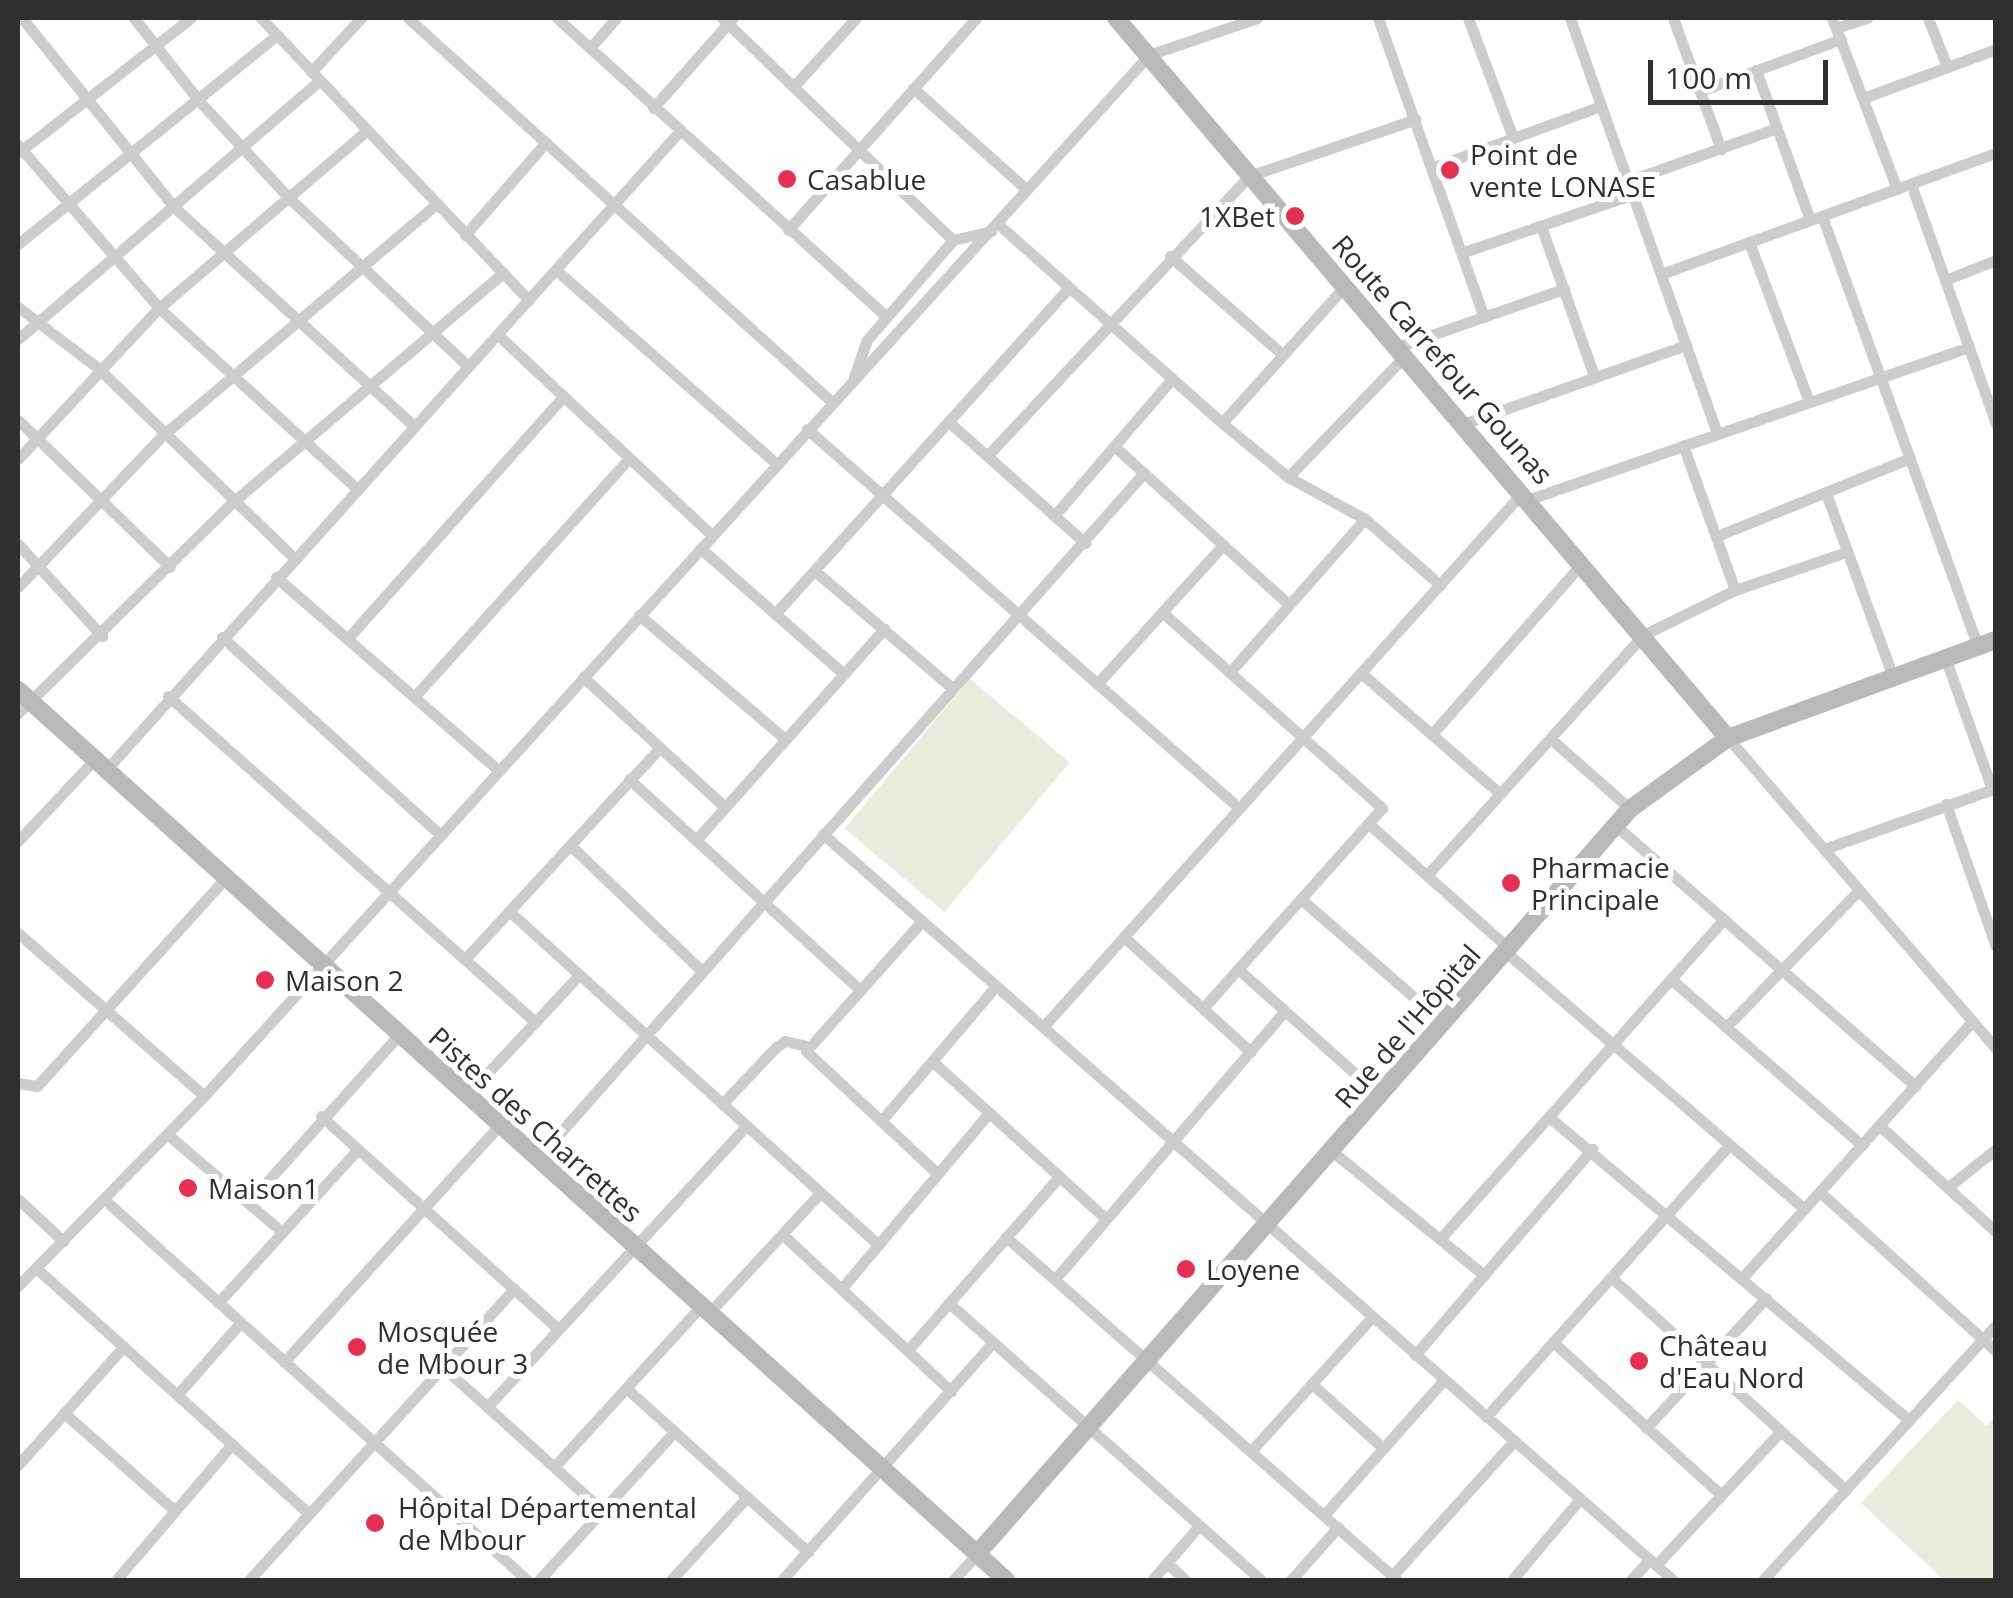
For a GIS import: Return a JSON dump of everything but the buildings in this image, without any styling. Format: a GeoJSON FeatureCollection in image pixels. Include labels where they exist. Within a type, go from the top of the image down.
{"type":"FeatureCollection","features":[{"type":"Feature","properties":{"kind":"main road","name":"Route Carrefour Gounas"},"geometry":{"type":"LineString","coordinates":[[1116,18],[1644,634],[1728,738]]}},
{"type":"Feature","properties":{"kind":"main road","name":"Rue de l'Hôpital"},"geometry":{"type":"LineString","coordinates":[[977,1554],[1510,952],[1630,809],[1728,738],[1987,643]]}},
{"type":"Feature","properties":{"kind":"main road","name":"Pistes des Charrettes"},"geometry":{"type":"LineString","coordinates":[[22,702],[99,766],[1006,1580]]}},
{"type":"Feature","properties":{"kind":"street"},"geometry":{"type":"LineString","coordinates":[[22,18],[173,206],[295,322],[414,425]]}},
{"type":"Feature","properties":{"kind":"street"},"geometry":{"type":"LineString","coordinates":[[134,18],[199,101],[289,198],[436,331],[468,366]]}},
{"type":"Feature","properties":{"kind":"street"},"geometry":{"type":"LineString","coordinates":[[191,18],[19,150],[159,308],[302,443],[356,488]]}},
{"type":"Feature","properties":{"kind":"street"},"geometry":{"type":"LineString","coordinates":[[261,18],[529,300]]}},
{"type":"Feature","properties":{"kind":"street"},"geometry":{"type":"LineString","coordinates":[[18,338],[316,77],[362,18]]}},
{"type":"Feature","properties":{"kind":"street"},"geometry":{"type":"LineString","coordinates":[[408,18],[832,402]]}},
{"type":"Feature","properties":{"kind":"street"},"geometry":{"type":"LineString","coordinates":[[556,18],[886,317]]}},
{"type":"Feature","properties":{"kind":"street"},"geometry":{"type":"LineString","coordinates":[[590,48],[616,18]]}},
{"type":"Feature","properties":{"kind":"street"},"geometry":{"type":"LineString","coordinates":[[794,86],[856,18]]}},
{"type":"Feature","properties":{"kind":"street"},"geometry":{"type":"LineString","coordinates":[[788,230],[976,18]]}},
{"type":"Feature","properties":{"kind":"street"},"geometry":{"type":"LineString","coordinates":[[18,1286],[204,1096],[1148,55],[1256,18]]}},
{"type":"Feature","properties":{"kind":"street"},"geometry":{"type":"LineString","coordinates":[[1378,18],[1434,166],[1484,317]]}},
{"type":"Feature","properties":{"kind":"street"},"geometry":{"type":"LineString","coordinates":[[1468,18],[1512,138]]}},
{"type":"Feature","properties":{"kind":"street"},"geometry":{"type":"LineString","coordinates":[[1570,18],[1717,434]]}},
{"type":"Feature","properties":{"kind":"street"},"geometry":{"type":"LineString","coordinates":[[1673,18],[1721,150]]}},
{"type":"Feature","properties":{"kind":"street"},"geometry":{"type":"LineString","coordinates":[[1700,91],[1756,70],[1836,28],[1867,18]]}},
{"type":"Feature","properties":{"kind":"street"},"geometry":{"type":"LineString","coordinates":[[1928,18],[1947,67]]}},
{"type":"Feature","properties":{"kind":"street"},"geometry":{"type":"LineString","coordinates":[[653,108],[728,19],[954,240]]}},
{"type":"Feature","properties":{"kind":"street"},"geometry":{"type":"LineString","coordinates":[[1836,28],[1897,189]]}},
{"type":"Feature","properties":{"kind":"street"},"geometry":{"type":"LineString","coordinates":[[18,244],[64,203],[199,101],[277,36]]}},
{"type":"Feature","properties":{"kind":"street"},"geometry":{"type":"LineString","coordinates":[[1863,98],[1996,49]]}},
{"type":"Feature","properties":{"kind":"street"},"geometry":{"type":"LineString","coordinates":[[1756,70],[1987,643]]}},
{"type":"Feature","properties":{"kind":"street"},"geometry":{"type":"LineString","coordinates":[[913,88],[1026,188]]}},
{"type":"Feature","properties":{"kind":"street"},"geometry":{"type":"LineString","coordinates":[[1434,166],[1601,106]]}},
{"type":"Feature","properties":{"kind":"street"},"geometry":{"type":"LineString","coordinates":[[988,455],[1170,256],[1249,176],[1416,118]]}},
{"type":"Feature","properties":{"kind":"street"},"geometry":{"type":"LineString","coordinates":[[1464,252],[1541,226],[1777,128]]}},
{"type":"Feature","properties":{"kind":"street"},"geometry":{"type":"LineString","coordinates":[[18,459],[159,308],[366,131]]}},
{"type":"Feature","properties":{"kind":"street"},"geometry":{"type":"LineString","coordinates":[[18,841],[168,696],[679,132]]}},
{"type":"Feature","properties":{"kind":"street"},"geometry":{"type":"LineString","coordinates":[[465,235],[546,142]]}},
{"type":"Feature","properties":{"kind":"street"},"geometry":{"type":"LineString","coordinates":[[1661,274],[1996,154]]}},
{"type":"Feature","properties":{"kind":"street"},"geometry":{"type":"LineString","coordinates":[[1911,184],[1996,424]]}},
{"type":"Feature","properties":{"kind":"street"},"geometry":{"type":"LineString","coordinates":[[18,587],[163,435],[435,205]]}},
{"type":"Feature","properties":{"kind":"street"},"geometry":{"type":"LineString","coordinates":[[1541,226],[1594,376]]}},
{"type":"Feature","properties":{"kind":"street"},"geometry":{"type":"LineString","coordinates":[[853,381],[864,346],[954,240],[994,228]]}},
{"type":"Feature","properties":{"kind":"street"},"geometry":{"type":"LineString","coordinates":[[994,228],[1288,477],[1365,520],[1440,585]]}},
{"type":"Feature","properties":{"kind":"street"},"geometry":{"type":"LineString","coordinates":[[1749,242],[1809,402]]}},
{"type":"Feature","properties":{"kind":"street"},"geometry":{"type":"LineString","coordinates":[[1170,256],[1283,355]]}},
{"type":"Feature","properties":{"kind":"street"},"geometry":{"type":"LineString","coordinates":[[1945,280],[1996,260]]}},
{"type":"Feature","properties":{"kind":"street"},"geometry":{"type":"LineString","coordinates":[[556,270],[776,463]]}},
{"type":"Feature","properties":{"kind":"street"},"geometry":{"type":"LineString","coordinates":[[22,702],[102,636],[234,501],[504,273]]}},
{"type":"Feature","properties":{"kind":"street"},"geometry":{"type":"LineString","coordinates":[[917,282],[933,295]]}},
{"type":"Feature","properties":{"kind":"street"},"geometry":{"type":"LineString","coordinates":[[1222,423],[1345,286]]}},
{"type":"Feature","properties":{"kind":"street"},"geometry":{"type":"LineString","coordinates":[[775,614],[886,496],[1068,289]]}},
{"type":"Feature","properties":{"kind":"street"},"geometry":{"type":"LineString","coordinates":[[1288,477],[1401,352],[1564,289]]}},
{"type":"Feature","properties":{"kind":"street"},"geometry":{"type":"LineString","coordinates":[[18,307],[98,369],[294,558]]}},
{"type":"Feature","properties":{"kind":"street"},"geometry":{"type":"LineString","coordinates":[[498,335],[712,535]]}},
{"type":"Feature","properties":{"kind":"street"},"geometry":{"type":"LineString","coordinates":[[1463,424],[1686,344]]}},
{"type":"Feature","properties":{"kind":"street"},"geometry":{"type":"LineString","coordinates":[[1043,1027],[1440,585],[1525,496],[1683,446],[1968,346]]}},
{"type":"Feature","properties":{"kind":"street"},"geometry":{"type":"LineString","coordinates":[[1054,516],[1172,379]]}},
{"type":"Feature","properties":{"kind":"street"},"geometry":{"type":"LineString","coordinates":[[348,638],[563,398]]}},
{"type":"Feature","properties":{"kind":"street"},"geometry":{"type":"LineString","coordinates":[[18,420],[170,566]]}},
{"type":"Feature","properties":{"kind":"street"},"geometry":{"type":"LineString","coordinates":[[950,423],[1085,543]]}},
{"type":"Feature","properties":{"kind":"street"},"geometry":{"type":"LineString","coordinates":[[807,429],[1240,808]]}},
{"type":"Feature","properties":{"kind":"street"},"geometry":{"type":"LineString","coordinates":[[1114,446],[1287,604]]}},
{"type":"Feature","properties":{"kind":"street"},"geometry":{"type":"LineString","coordinates":[[1683,446],[1734,590]]}},
{"type":"Feature","properties":{"kind":"street"},"geometry":{"type":"LineString","coordinates":[[415,696],[628,458]]}},
{"type":"Feature","properties":{"kind":"street"},"geometry":{"type":"LineString","coordinates":[[1717,536],[1910,458]]}},
{"type":"Feature","properties":{"kind":"street"},"geometry":{"type":"LineString","coordinates":[[535,1160],[1143,474]]}},
{"type":"Feature","properties":{"kind":"street"},"geometry":{"type":"LineString","coordinates":[[1826,493],[1894,676]]}},
{"type":"Feature","properties":{"kind":"street"},"geometry":{"type":"LineString","coordinates":[[1230,672],[1365,520]]}},
{"type":"Feature","properties":{"kind":"street"},"geometry":{"type":"LineString","coordinates":[[18,544],[102,636]]}},
{"type":"Feature","properties":{"kind":"street"},"geometry":{"type":"LineString","coordinates":[[1097,684],[1223,545]]}},
{"type":"Feature","properties":{"kind":"street"},"geometry":{"type":"LineString","coordinates":[[700,548],[844,674]]}},
{"type":"Feature","properties":{"kind":"street"},"geometry":{"type":"LineString","coordinates":[[1426,875],[1644,634],[1734,590],[1846,552]]}},
{"type":"Feature","properties":{"kind":"street"},"geometry":{"type":"LineString","coordinates":[[1432,734],[1582,563]]}},
{"type":"Feature","properties":{"kind":"street"},"geometry":{"type":"LineString","coordinates":[[816,572],[951,687]]}},
{"type":"Feature","properties":{"kind":"street"},"geometry":{"type":"LineString","coordinates":[[276,577],[498,770]]}},
{"type":"Feature","properties":{"kind":"street"},"geometry":{"type":"LineString","coordinates":[[1162,612],[1380,802],[1381,812],[1202,1008]]}},
{"type":"Feature","properties":{"kind":"street"},"geometry":{"type":"LineString","coordinates":[[639,615],[785,740]]}},
{"type":"Feature","properties":{"kind":"street"},"geometry":{"type":"LineString","coordinates":[[696,840],[884,629]]}},
{"type":"Feature","properties":{"kind":"street"},"geometry":{"type":"LineString","coordinates":[[222,637],[440,834]]}},
{"type":"Feature","properties":{"kind":"street"},"geometry":{"type":"LineString","coordinates":[[1824,849],[1994,788],[1946,660]]}},
{"type":"Feature","properties":{"kind":"street"},"geometry":{"type":"LineString","coordinates":[[1361,673],[1500,794]]}},
{"type":"Feature","properties":{"kind":"street"},"geometry":{"type":"LineString","coordinates":[[583,677],[725,808]]}},
{"type":"Feature","properties":{"kind":"street"},"geometry":{"type":"LineString","coordinates":[[168,696],[536,1022]]}},
{"type":"Feature","properties":{"kind":"street"},"geometry":{"type":"LineString","coordinates":[[1728,738],[1993,1044]]}},
{"type":"Feature","properties":{"kind":"street"},"geometry":{"type":"LineString","coordinates":[[1551,739],[1630,809]]}},
{"type":"Feature","properties":{"kind":"street"},"geometry":{"type":"LineString","coordinates":[[465,959],[660,748]]}},
{"type":"Feature","properties":{"kind":"street"},"geometry":{"type":"LineString","coordinates":[[628,779],[860,990]]}},
{"type":"Feature","properties":{"kind":"street"},"geometry":{"type":"LineString","coordinates":[[1946,804],[1996,946]]}},
{"type":"Feature","properties":{"kind":"street"},"geometry":{"type":"LineString","coordinates":[[1370,824],[1727,1147],[1804,1209]]}},
{"type":"Feature","properties":{"kind":"street"},"geometry":{"type":"LineString","coordinates":[[1615,825],[1915,1086]]}},
{"type":"Feature","properties":{"kind":"street"},"geometry":{"type":"LineString","coordinates":[[823,834],[1673,1580]]}},
{"type":"Feature","properties":{"kind":"street"},"geometry":{"type":"LineString","coordinates":[[570,845],[702,971]]}},
{"type":"Feature","properties":{"kind":"street"},"geometry":{"type":"LineString","coordinates":[[18,1082],[37,1086],[224,880]]}},
{"type":"Feature","properties":{"kind":"street"},"geometry":{"type":"LineString","coordinates":[[1726,1027],[1859,890]]}},
{"type":"Feature","properties":{"kind":"street"},"geometry":{"type":"LineString","coordinates":[[1300,899],[1445,1024]]}},
{"type":"Feature","properties":{"kind":"street"},"geometry":{"type":"LineString","coordinates":[[509,911],[878,1245]]}},
{"type":"Feature","properties":{"kind":"street"},"geometry":{"type":"LineString","coordinates":[[1440,1240],[1724,919]]}},
{"type":"Feature","properties":{"kind":"street"},"geometry":{"type":"LineString","coordinates":[[806,1046],[922,921]]}},
{"type":"Feature","properties":{"kind":"street"},"geometry":{"type":"LineString","coordinates":[[18,933],[204,1096]]}},
{"type":"Feature","properties":{"kind":"street"},"geometry":{"type":"LineString","coordinates":[[1124,936],[1251,1052]]}},
{"type":"Feature","properties":{"kind":"street"},"geometry":{"type":"LineString","coordinates":[[1238,969],[1381,1097]]}},
{"type":"Feature","properties":{"kind":"street"},"geometry":{"type":"LineString","coordinates":[[465,1097],[580,975]]}},
{"type":"Feature","properties":{"kind":"street"},"geometry":{"type":"LineString","coordinates":[[1672,980],[1862,1145]]}},
{"type":"Feature","properties":{"kind":"street"},"geometry":{"type":"LineString","coordinates":[[881,1121],[996,986]]}},
{"type":"Feature","properties":{"kind":"street"},"geometry":{"type":"LineString","coordinates":[[1055,1278],[1286,1012]]}},
{"type":"Feature","properties":{"kind":"street"},"geometry":{"type":"LineString","coordinates":[[1742,1278],[1972,1022]]}},
{"type":"Feature","properties":{"kind":"street"},"geometry":{"type":"LineString","coordinates":[[248,1203],[322,1116],[397,1037]]}},
{"type":"Feature","properties":{"kind":"street"},"geometry":{"type":"LineString","coordinates":[[722,1104],[776,1047],[785,1041],[806,1046],[938,1174]]}},
{"type":"Feature","properties":{"kind":"street"},"geometry":{"type":"LineString","coordinates":[[932,1061],[1106,1219]]}},
{"type":"Feature","properties":{"kind":"street"},"geometry":{"type":"LineString","coordinates":[[842,1288],[989,1113]]}},
{"type":"Feature","properties":{"kind":"street"},"geometry":{"type":"LineString","coordinates":[[322,1116],[558,1329]]}},
{"type":"Feature","properties":{"kind":"street"},"geometry":{"type":"LineString","coordinates":[[1549,1117],[1592,1149],[1909,1420]]}},
{"type":"Feature","properties":{"kind":"street"},"geometry":{"type":"LineString","coordinates":[[487,1407],[746,1126]]}},
{"type":"Feature","properties":{"kind":"street"},"geometry":{"type":"LineString","coordinates":[[1880,1126],[1996,1232]]}},
{"type":"Feature","properties":{"kind":"street"},"geometry":{"type":"LineString","coordinates":[[284,1362],[498,1127]]}},
{"type":"Feature","properties":{"kind":"street"},"geometry":{"type":"LineString","coordinates":[[168,1134],[282,1232]]}},
{"type":"Feature","properties":{"kind":"street"},"geometry":{"type":"LineString","coordinates":[[1486,1417],[1727,1147]]}},
{"type":"Feature","properties":{"kind":"street"},"geometry":{"type":"LineString","coordinates":[[218,1303],[358,1149]]}},
{"type":"Feature","properties":{"kind":"street"},"geometry":{"type":"LineString","coordinates":[[1416,1355],[1592,1149]]}},
{"type":"Feature","properties":{"kind":"street"},"geometry":{"type":"LineString","coordinates":[[1948,1187],[1996,1149]]}},
{"type":"Feature","properties":{"kind":"street"},"geometry":{"type":"LineString","coordinates":[[1333,1152],[1484,1276]]}},
{"type":"Feature","properties":{"kind":"street"},"geometry":{"type":"LineString","coordinates":[[908,1350],[1059,1177]]}},
{"type":"Feature","properties":{"kind":"street"},"geometry":{"type":"LineString","coordinates":[[554,1467],[626,1388],[820,1193]]}},
{"type":"Feature","properties":{"kind":"street"},"geometry":{"type":"LineString","coordinates":[[1821,1193],[1996,1351]]}},
{"type":"Feature","properties":{"kind":"street"},"geometry":{"type":"LineString","coordinates":[[18,1200],[63,1242]]}},
{"type":"Feature","properties":{"kind":"street"},"geometry":{"type":"LineString","coordinates":[[106,1200],[527,1580]]}},
{"type":"Feature","properties":{"kind":"street"},"geometry":{"type":"LineString","coordinates":[[782,1234],[951,1392]]}},
{"type":"Feature","properties":{"kind":"street"},"geometry":{"type":"LineString","coordinates":[[1006,1238],[1150,1358],[1395,1578],[1514,1441]]}},
{"type":"Feature","properties":{"kind":"street"},"geometry":{"type":"LineString","coordinates":[[36,1268],[309,1514]]}},
{"type":"Feature","properties":{"kind":"street"},"geometry":{"type":"LineString","coordinates":[[1611,1277],[1846,1490]]}},
{"type":"Feature","properties":{"kind":"street"},"geometry":{"type":"LineString","coordinates":[[249,1580],[514,1289]]}},
{"type":"Feature","properties":{"kind":"street"},"geometry":{"type":"LineString","coordinates":[[1646,1428],[1766,1298]]}},
{"type":"Feature","properties":{"kind":"street"},"geometry":{"type":"LineString","coordinates":[[949,1303],[1261,1580]]}},
{"type":"Feature","properties":{"kind":"street"},"geometry":{"type":"LineString","coordinates":[[1252,1450],[1372,1316]]}},
{"type":"Feature","properties":{"kind":"street"},"geometry":{"type":"LineString","coordinates":[[177,1394],[240,1323]]}},
{"type":"Feature","properties":{"kind":"street"},"geometry":{"type":"LineString","coordinates":[[1764,1580],[1996,1325]]}},
{"type":"Feature","properties":{"kind":"street"},"geometry":{"type":"LineString","coordinates":[[782,1580],[993,1342]]}},
{"type":"Feature","properties":{"kind":"street"},"geometry":{"type":"LineString","coordinates":[[1553,1342],[1721,1496]]}},
{"type":"Feature","properties":{"kind":"street"},"geometry":{"type":"LineString","coordinates":[[18,1465],[124,1346]]}},
{"type":"Feature","properties":{"kind":"street"},"geometry":{"type":"LineString","coordinates":[[443,1367],[603,1511]]}},
{"type":"Feature","properties":{"kind":"street"},"geometry":{"type":"LineString","coordinates":[[1324,1515],[1444,1380]]}},
{"type":"Feature","properties":{"kind":"street"},"geometry":{"type":"LineString","coordinates":[[1312,1384],[1383,1448]]}},
{"type":"Feature","properties":{"kind":"street"},"geometry":{"type":"LineString","coordinates":[[626,1388],[808,1552]]}},
{"type":"Feature","properties":{"kind":"street"},"geometry":{"type":"LineString","coordinates":[[64,1414],[176,1510]]}},
{"type":"Feature","properties":{"kind":"street"},"geometry":{"type":"LineString","coordinates":[[1631,1580],[1721,1496],[1781,1431]]}},
{"type":"Feature","properties":{"kind":"street"},"geometry":{"type":"LineString","coordinates":[[540,1580],[674,1432]]}},
{"type":"Feature","properties":{"kind":"street"},"geometry":{"type":"LineString","coordinates":[[116,1580],[232,1444]]}},
{"type":"Feature","properties":{"kind":"street"},"geometry":{"type":"LineString","coordinates":[[675,1579],[746,1497]]}},
{"type":"Feature","properties":{"kind":"street"},"geometry":{"type":"LineString","coordinates":[[1517,1579],[1580,1500]]}},
{"type":"Feature","properties":{"kind":"street"},"geometry":{"type":"LineString","coordinates":[[1152,1580],[1199,1526]]}},
{"type":"Feature","properties":{"kind":"street"},"geometry":{"type":"LineString","coordinates":[[1291,1580],[1338,1527]]}},
{"type":"Feature","properties":{"kind":"street","name":"Rue de l'Hôpital"},"geometry":{"type":"LineString","coordinates":[[952,1580],[977,1554]]}},
{"type":"Feature","properties":{"kind":"street"},"geometry":{"type":"LineString","coordinates":[[1166,1564],[1186,1580]]}},
{"type":"Feature","properties":{"kind":"green space"},"geometry":{"type":"Polygon","coordinates":[[[970,679],[1070,763],[944,912],[845,828],[970,679]]]}},
{"type":"Feature","properties":{"kind":"green space"},"geometry":{"type":"Polygon","coordinates":[[[1958,1400],[1986,1426],[1995,1416],[1995,1580],[1944,1580],[1861,1503],[1958,1400]]]}},
{"type":"Feature","properties":{"kind":"place","name":"Point de vente LONASE"},"geometry":{"type":"Point","coordinates":[1450,170]}},
{"type":"Feature","properties":{"kind":"place","name":"Casablue"},"geometry":{"type":"Point","coordinates":[787,179]}},
{"type":"Feature","properties":{"kind":"place","name":"1XBet"},"geometry":{"type":"Point","coordinates":[1295,216]}},
{"type":"Feature","properties":{"kind":"place","name":"Pharmacie Principale"},"geometry":{"type":"Point","coordinates":[1511,883]}},
{"type":"Feature","properties":{"kind":"place","name":"Maison 2"},"geometry":{"type":"Point","coordinates":[265,980]}},
{"type":"Feature","properties":{"kind":"place","name":"Maison1"},"geometry":{"type":"Point","coordinates":[188,1188]}},
{"type":"Feature","properties":{"kind":"place","name":"Loyene"},"geometry":{"type":"Point","coordinates":[1186,1269]}},
{"type":"Feature","properties":{"kind":"place","name":"Mosquée de Mbour 3"},"geometry":{"type":"Point","coordinates":[357,1347]}},
{"type":"Feature","properties":{"kind":"place","name":"Château d'Eau Nord"},"geometry":{"type":"Point","coordinates":[1639,1361]}},
{"type":"Feature","properties":{"kind":"place","name":"Hôpital Départemental de Mbour"},"geometry":{"type":"Point","coordinates":[375,1523]}}]}
